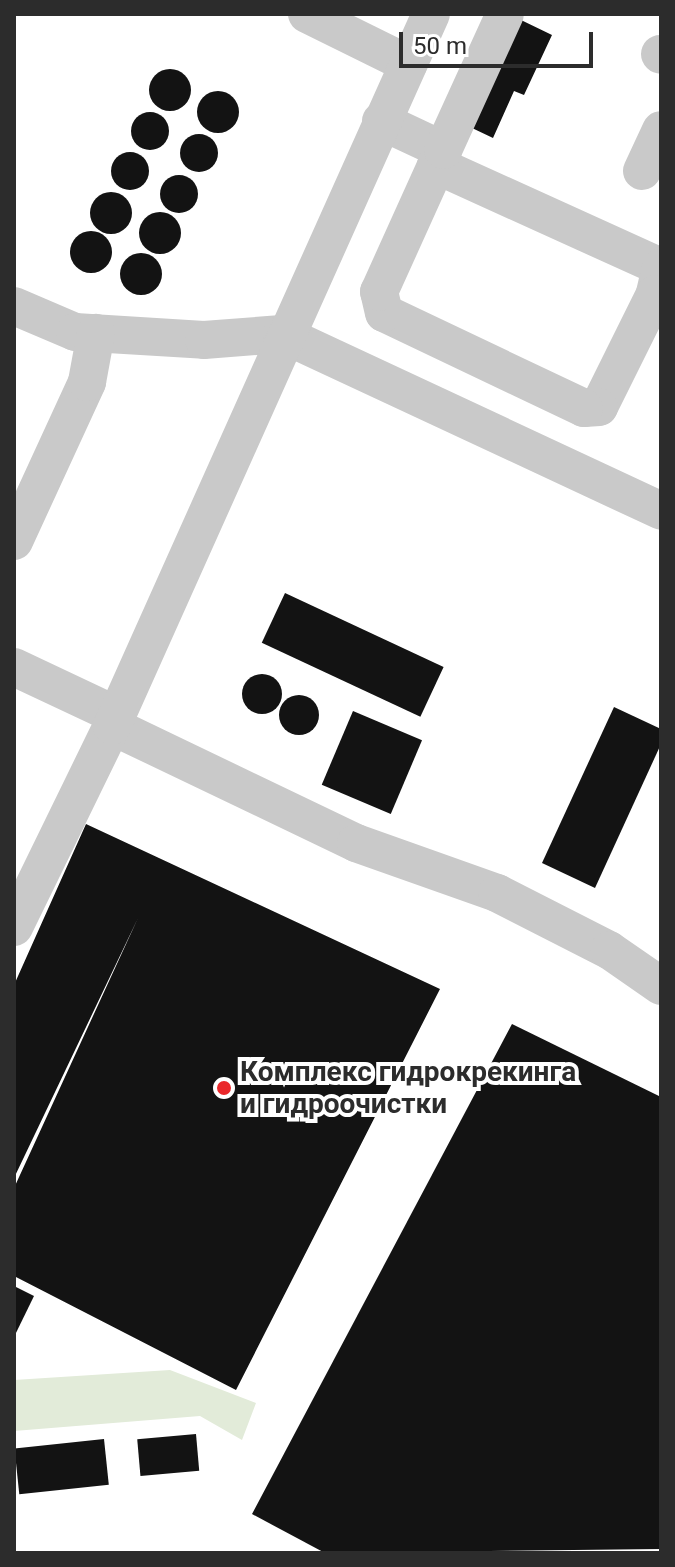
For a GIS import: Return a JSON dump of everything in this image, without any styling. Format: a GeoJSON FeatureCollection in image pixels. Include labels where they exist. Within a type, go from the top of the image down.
{"type":"FeatureCollection","features":[{"type":"Feature","properties":{"kind":"lane"},"geometry":{"type":"LineString","coordinates":[[307,14],[408,64]]}},
{"type":"Feature","properties":{"kind":"lane"},"geometry":{"type":"LineString","coordinates":[[14,927],[114,721],[282,334],[431,14]]}},
{"type":"Feature","properties":{"kind":"lane"},"geometry":{"type":"LineString","coordinates":[[381,121],[440,157],[661,267],[655,294],[599,407],[584,408],[384,313],[379,292],[440,157],[505,14]]}},
{"type":"Feature","properties":{"kind":"lane"},"geometry":{"type":"LineString","coordinates":[[642,171],[661,130]]}},
{"type":"Feature","properties":{"kind":"lane"},"geometry":{"type":"LineString","coordinates":[[14,306],[75,332],[204,340],[282,334],[661,511]]}},
{"type":"Feature","properties":{"kind":"lane"},"geometry":{"type":"LineString","coordinates":[[14,541],[87,382],[96,333]]}},
{"type":"Feature","properties":{"kind":"lane"},"geometry":{"type":"LineString","coordinates":[[14,667],[356,843],[497,893],[609,950],[661,986]]}},
{"type":"Feature","properties":{"kind":"green space"},"geometry":{"type":"Polygon","coordinates":[[[170,1370],[256,1403],[242,1440],[200,1416],[14,1431],[14,1380],[170,1370]]]}},
{"type":"Feature","properties":{"kind":"building"},"geometry":{"type":"Polygon","coordinates":[[[521,20],[552,35],[524,95],[514,91],[493,138],[472,128],[521,20]]]}},
{"type":"Feature","properties":{"kind":"building"},"geometry":{"type":"Polygon","coordinates":[[[170,69],[185,75],[191,90],[185,105],[170,111],[155,105],[149,90],[155,75],[170,69]]]}},
{"type":"Feature","properties":{"kind":"building"},"geometry":{"type":"Polygon","coordinates":[[[218,91],[233,97],[239,112],[233,127],[218,133],[203,127],[197,112],[203,97],[218,91]]]}},
{"type":"Feature","properties":{"kind":"building"},"geometry":{"type":"Polygon","coordinates":[[[150,112],[163,118],[169,131],[163,144],[150,150],[137,144],[131,131],[137,118],[150,112]]]}},
{"type":"Feature","properties":{"kind":"building"},"geometry":{"type":"Polygon","coordinates":[[[199,134],[212,140],[218,153],[212,166],[199,172],[186,166],[180,153],[186,140],[199,134]]]}},
{"type":"Feature","properties":{"kind":"building"},"geometry":{"type":"Polygon","coordinates":[[[130,152],[143,158],[149,171],[143,184],[130,190],[117,184],[111,171],[117,158],[130,152]]]}},
{"type":"Feature","properties":{"kind":"building"},"geometry":{"type":"Polygon","coordinates":[[[179,175],[192,181],[198,194],[192,207],[179,213],[166,207],[160,194],[166,181],[179,175]]]}},
{"type":"Feature","properties":{"kind":"building"},"geometry":{"type":"Polygon","coordinates":[[[111,192],[126,198],[132,213],[126,228],[111,234],[96,228],[90,213],[96,198],[111,192]]]}},
{"type":"Feature","properties":{"kind":"building"},"geometry":{"type":"Polygon","coordinates":[[[160,212],[175,218],[181,233],[175,248],[160,254],[145,248],[139,233],[145,218],[160,212]]]}},
{"type":"Feature","properties":{"kind":"building"},"geometry":{"type":"Polygon","coordinates":[[[91,231],[106,237],[112,252],[106,267],[91,273],[76,267],[70,252],[76,237],[91,231]]]}},
{"type":"Feature","properties":{"kind":"building"},"geometry":{"type":"Polygon","coordinates":[[[141,253],[156,259],[162,274],[156,289],[141,295],[126,289],[120,274],[126,259],[141,253]]]}},
{"type":"Feature","properties":{"kind":"building"},"geometry":{"type":"Polygon","coordinates":[[[285,593],[444,667],[420,717],[262,643],[285,593]]]}},
{"type":"Feature","properties":{"kind":"building"},"geometry":{"type":"Polygon","coordinates":[[[262,674],[276,680],[282,694],[276,708],[262,714],[248,708],[242,694],[248,680],[262,674]]]}},
{"type":"Feature","properties":{"kind":"building"},"geometry":{"type":"Polygon","coordinates":[[[299,695],[313,701],[319,715],[313,729],[299,735],[285,729],[279,715],[285,701],[299,695]]]}},
{"type":"Feature","properties":{"kind":"building"},"geometry":{"type":"Polygon","coordinates":[[[614,707],[661,729],[661,744],[595,888],[542,863],[614,707]]]}},
{"type":"Feature","properties":{"kind":"building"},"geometry":{"type":"Polygon","coordinates":[[[353,711],[422,740],[391,814],[322,785],[353,711]]]}},
{"type":"Feature","properties":{"kind":"building","name":"Комплекс гидрокрекинга и гидроочистки"},"geometry":{"type":"Polygon","coordinates":[[[86,824],[440,989],[236,1390],[14,1276],[14,1188],[138,918],[14,1178],[14,985],[86,824]]]}},
{"type":"Feature","properties":{"kind":"building"},"geometry":{"type":"Polygon","coordinates":[[[512,1024],[661,1097],[661,1549],[325,1553],[252,1514],[512,1024]]]}},
{"type":"Feature","properties":{"kind":"building"},"geometry":{"type":"Polygon","coordinates":[[[14,1286],[34,1296],[14,1337],[14,1286]]]}},
{"type":"Feature","properties":{"kind":"building"},"geometry":{"type":"Polygon","coordinates":[[[196,1434],[199,1471],[140,1476],[137,1439],[196,1434]]]}},
{"type":"Feature","properties":{"kind":"building"},"geometry":{"type":"Polygon","coordinates":[[[104,1439],[109,1485],[19,1494],[14,1448],[104,1439]]]}},
{"type":"Feature","properties":{"kind":"place","name":"Комплекс гидрокрекинга и гидроочистки"},"geometry":{"type":"Point","coordinates":[224,1088]}}]}
